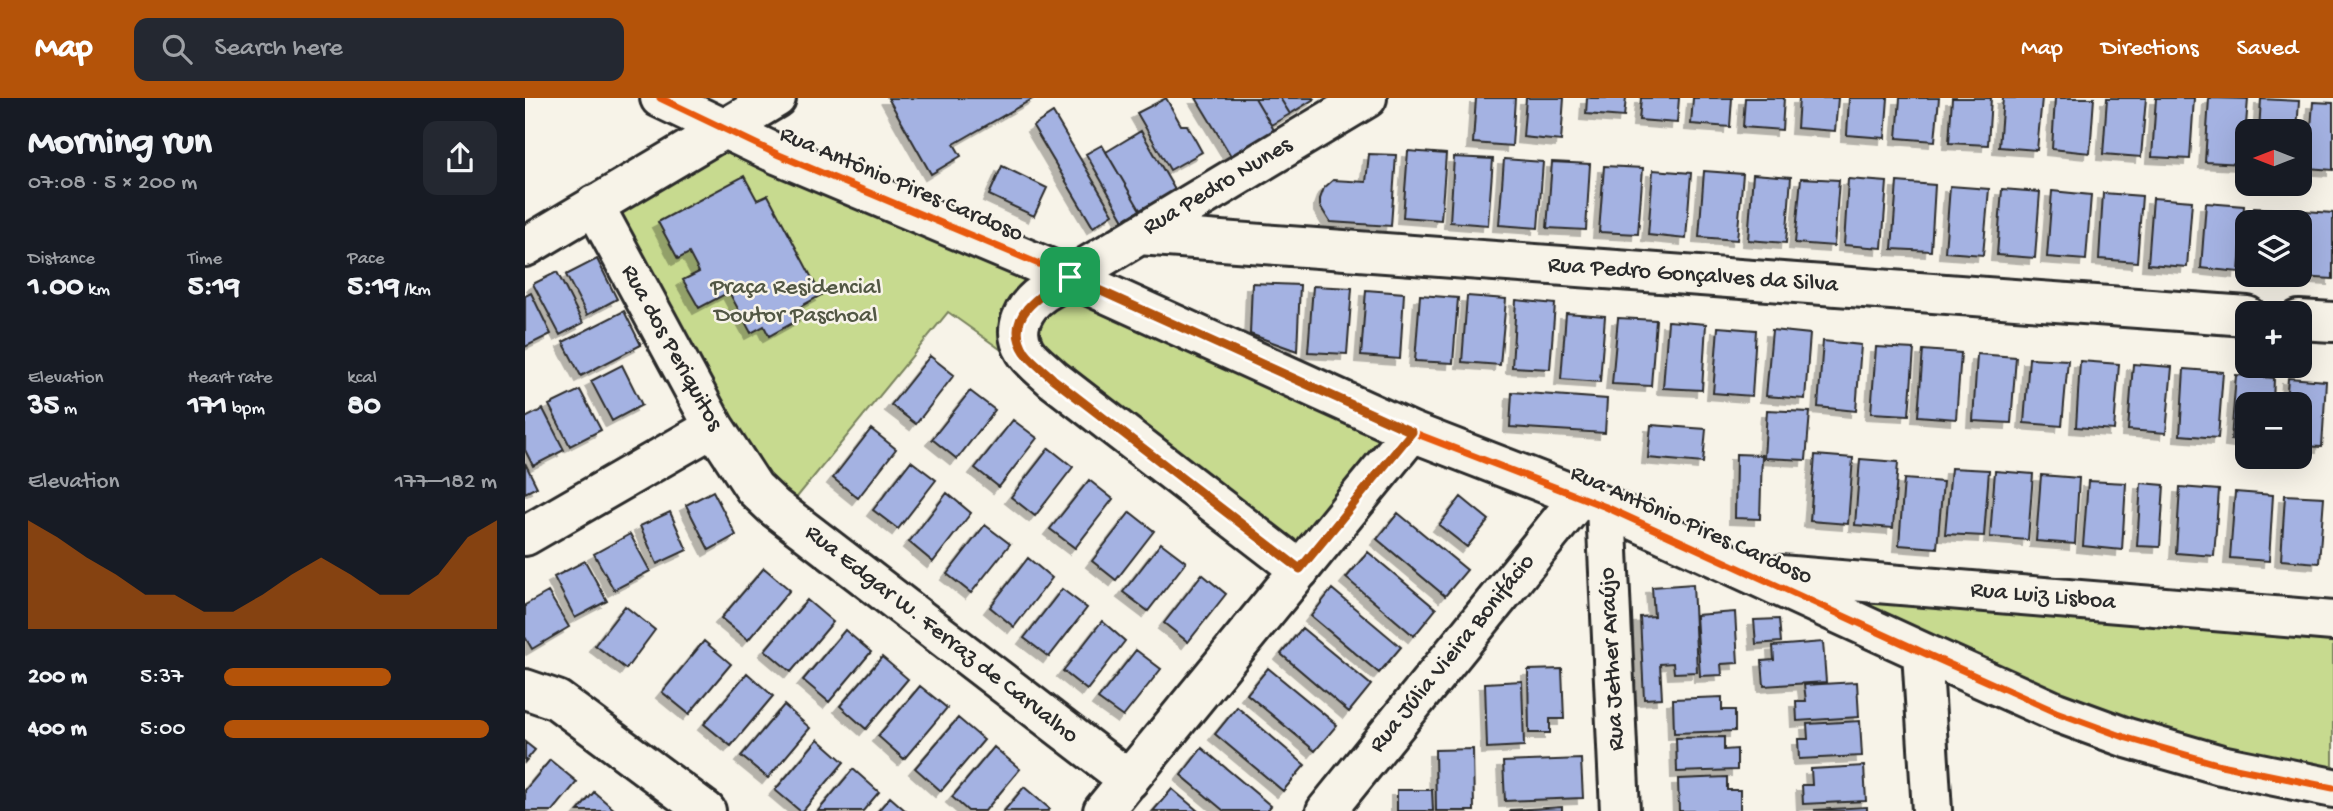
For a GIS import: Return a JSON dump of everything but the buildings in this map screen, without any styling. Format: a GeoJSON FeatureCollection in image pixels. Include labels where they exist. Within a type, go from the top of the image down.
{"type":"FeatureCollection","features":[{"type":"Feature","properties":{"kind":"street","name":"Rua Antônio Pires Cardoso"},"geometry":{"type":"LineString","coordinates":[[660,98],[779,155],[1070,277],[1412,432],[1593,502],[2056,712],[2127,738],[2221,765],[2333,788]]}},
{"type":"Feature","properties":{"kind":"street","name":"Rua Pedro Nunes"},"geometry":{"type":"LineString","coordinates":[[1300,569],[1053,379],[1025,352],[1019,331],[1024,310],[1033,300],[1367,98]]}},
{"type":"Feature","properties":{"kind":"street"},"geometry":{"type":"LineString","coordinates":[[525,247],[773,99]]}},
{"type":"Feature","properties":{"kind":"street","name":"Rua dos Periquitos"},"geometry":{"type":"LineString","coordinates":[[594,205],[713,427],[754,488]]}},
{"type":"Feature","properties":{"kind":"street","name":"Rua Pedro Gonçalves da Silva"},"geometry":{"type":"LineString","coordinates":[[1139,235],[2235,315]]}},
{"type":"Feature","properties":{"kind":"street"},"geometry":{"type":"LineString","coordinates":[[2312,321],[2333,322]]}},
{"type":"Feature","properties":{"kind":"street"},"geometry":{"type":"LineString","coordinates":[[525,536],[713,427]]}},
{"type":"Feature","properties":{"kind":"street"},"geometry":{"type":"LineString","coordinates":[[1103,811],[1412,432]]}},
{"type":"Feature","properties":{"kind":"street","name":"Rua Edgar W. Ferraz de Carvalho"},"geometry":{"type":"LineString","coordinates":[[754,488],[774,507],[1129,780]]}},
{"type":"Feature","properties":{"kind":"street","name":"Rua Júlia Vieira Bonifácio"},"geometry":{"type":"LineString","coordinates":[[1326,811],[1593,502]]}},
{"type":"Feature","properties":{"kind":"street","name":"Rua Jether Araújo"},"geometry":{"type":"LineString","coordinates":[[1593,502],[1620,811]]}},
{"type":"Feature","properties":{"kind":"street","name":"Rua Luiz Lisboa"},"geometry":{"type":"LineString","coordinates":[[1753,573],[2333,621]]}},
{"type":"Feature","properties":{"kind":"street"},"geometry":{"type":"LineString","coordinates":[[1922,652],[1932,811]]}},
{"type":"Feature","properties":{"kind":"street"},"geometry":{"type":"LineString","coordinates":[[525,689],[557,700],[706,811]]}},
{"type":"Feature","properties":{"kind":"green space","name":"Praça Residencial Doutor Paschoal"},"geometry":{"type":"Polygon","coordinates":[[[728,137],[1402,434],[1299,562],[948,312],[789,507],[762,481],[604,207],[728,137]]]}},
{"type":"Feature","properties":{"kind":"green space"},"geometry":{"type":"Polygon","coordinates":[[[1785,576],[2333,621],[2333,786],[2152,745],[1785,576]]]}},
{"type":"Feature","properties":{"kind":"cycle path"},"geometry":{"type":"LineString","coordinates":[[660,98],[779,155],[1070,277],[1412,432],[1606,507],[2056,712],[2127,738],[2221,765],[2333,788]]}},
{"type":"Feature","properties":{"kind":"route"},"geometry":{"type":"LineString","coordinates":[[1070,277],[1412,432],[1300,569],[1053,379],[1025,352],[1019,331],[1024,310],[1033,300],[1070,277]]}}]}
